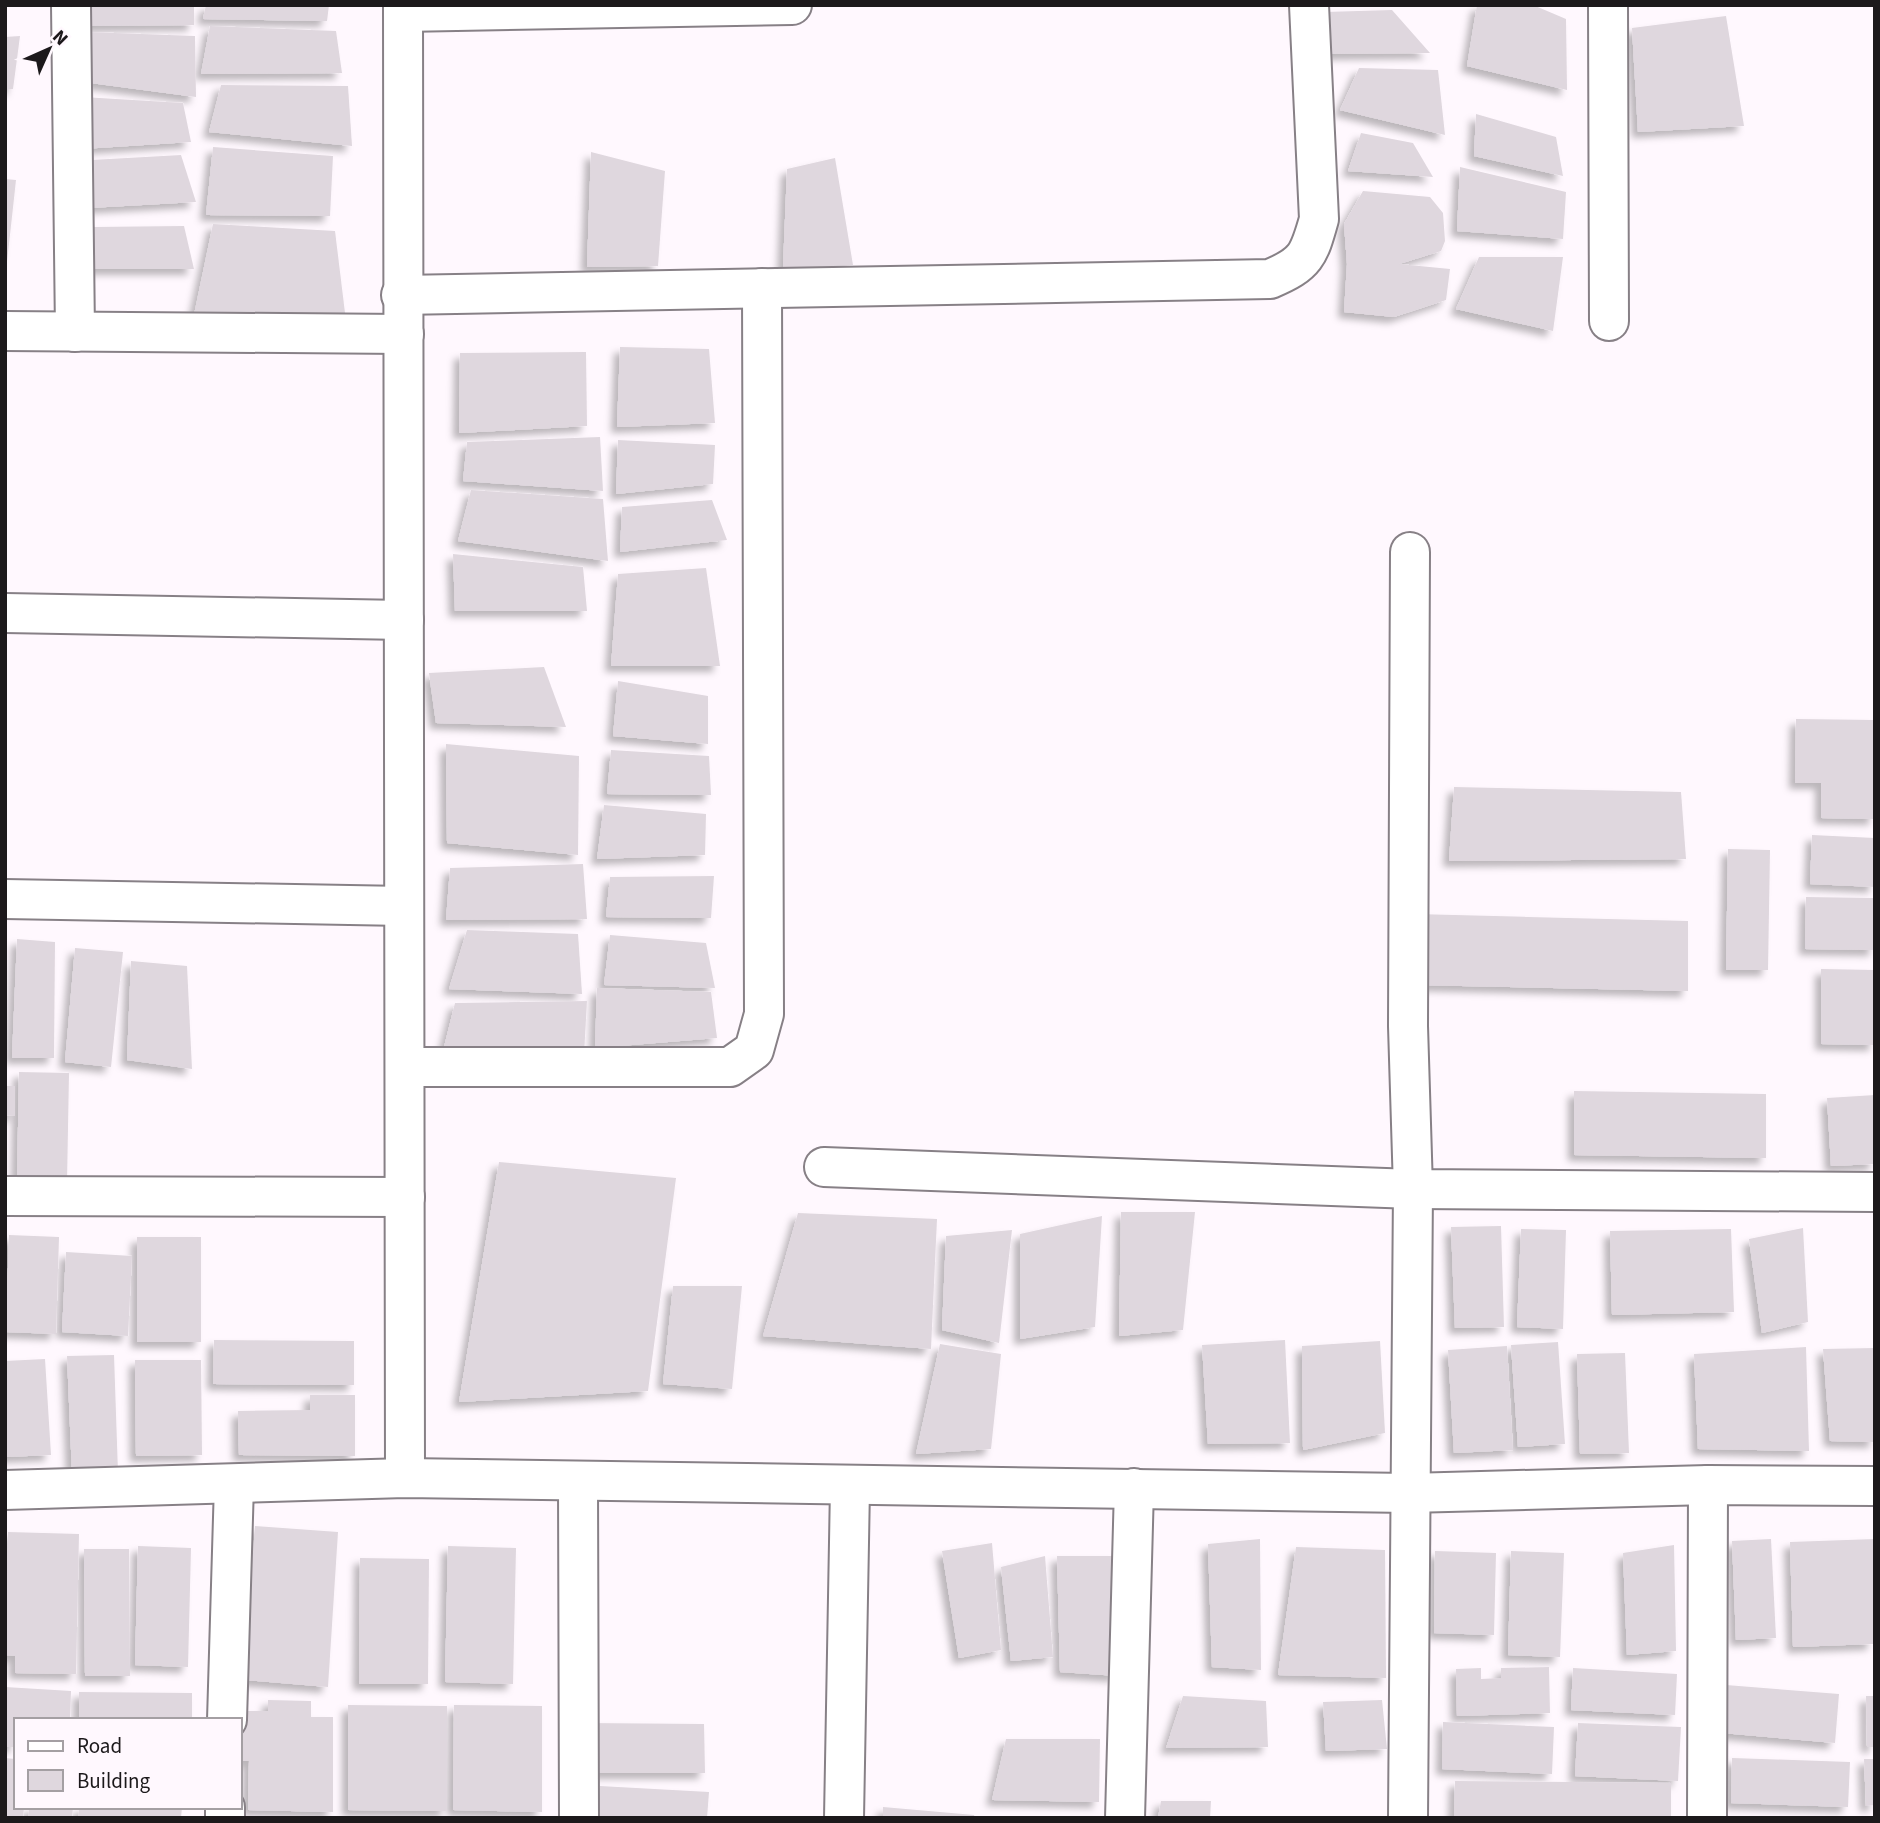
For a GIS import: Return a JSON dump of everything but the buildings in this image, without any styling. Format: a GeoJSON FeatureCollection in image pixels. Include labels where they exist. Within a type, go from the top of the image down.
{"type":"FeatureCollection","features":[{"type":"Feature","properties":{"kind":"street"},"geometry":{"type":"LineString","coordinates":[[71,5],[75,332]]}},
{"type":"Feature","properties":{"kind":"street"},"geometry":{"type":"LineString","coordinates":[[405,1478],[404,334],[401,295],[403,8],[792,5]]}},
{"type":"Feature","properties":{"kind":"street"},"geometry":{"type":"LineString","coordinates":[[401,295],[1270,279],[1295,269],[1310,252],[1320,219],[1310,5]]}},
{"type":"Feature","properties":{"kind":"street"},"geometry":{"type":"LineString","coordinates":[[1608,5],[1609,321]]}},
{"type":"Feature","properties":{"kind":"street"},"geometry":{"type":"LineString","coordinates":[[405,1067],[730,1067],[754,1050],[764,1014],[762,288]]}},
{"type":"Feature","properties":{"kind":"street"},"geometry":{"type":"LineString","coordinates":[[5,331],[404,334]]}},
{"type":"Feature","properties":{"kind":"street"},"geometry":{"type":"LineString","coordinates":[[1408,1818],[1413,1189],[1408,1026],[1410,552]]}},
{"type":"Feature","properties":{"kind":"street"},"geometry":{"type":"LineString","coordinates":[[5,614],[404,620]]}},
{"type":"Feature","properties":{"kind":"street"},"geometry":{"type":"LineString","coordinates":[[5,899],[404,906]]}},
{"type":"Feature","properties":{"kind":"street"},"geometry":{"type":"LineString","coordinates":[[824,1167],[1413,1189],[1875,1192]]}},
{"type":"Feature","properties":{"kind":"street"},"geometry":{"type":"LineString","coordinates":[[5,1196],[405,1197]]}},
{"type":"Feature","properties":{"kind":"street"},"geometry":{"type":"LineString","coordinates":[[5,1490],[405,1478],[578,1483],[1409,1493],[1708,1485],[1875,1486]]}},
{"type":"Feature","properties":{"kind":"street"},"geometry":{"type":"LineString","coordinates":[[578,1483],[579,1818]]}},
{"type":"Feature","properties":{"kind":"street"},"geometry":{"type":"LineString","coordinates":[[228,1718],[234,1484]]}},
{"type":"Feature","properties":{"kind":"street"},"geometry":{"type":"LineString","coordinates":[[1707,1818],[1708,1485]]}},
{"type":"Feature","properties":{"kind":"street"},"geometry":{"type":"LineString","coordinates":[[844,1818],[850,1487]]}},
{"type":"Feature","properties":{"kind":"street"},"geometry":{"type":"LineString","coordinates":[[1125,1818],[1134,1488]]}},
{"type":"Feature","properties":{"kind":"street"},"geometry":{"type":"LineString","coordinates":[[225,1818],[232,1818]]}}]}
